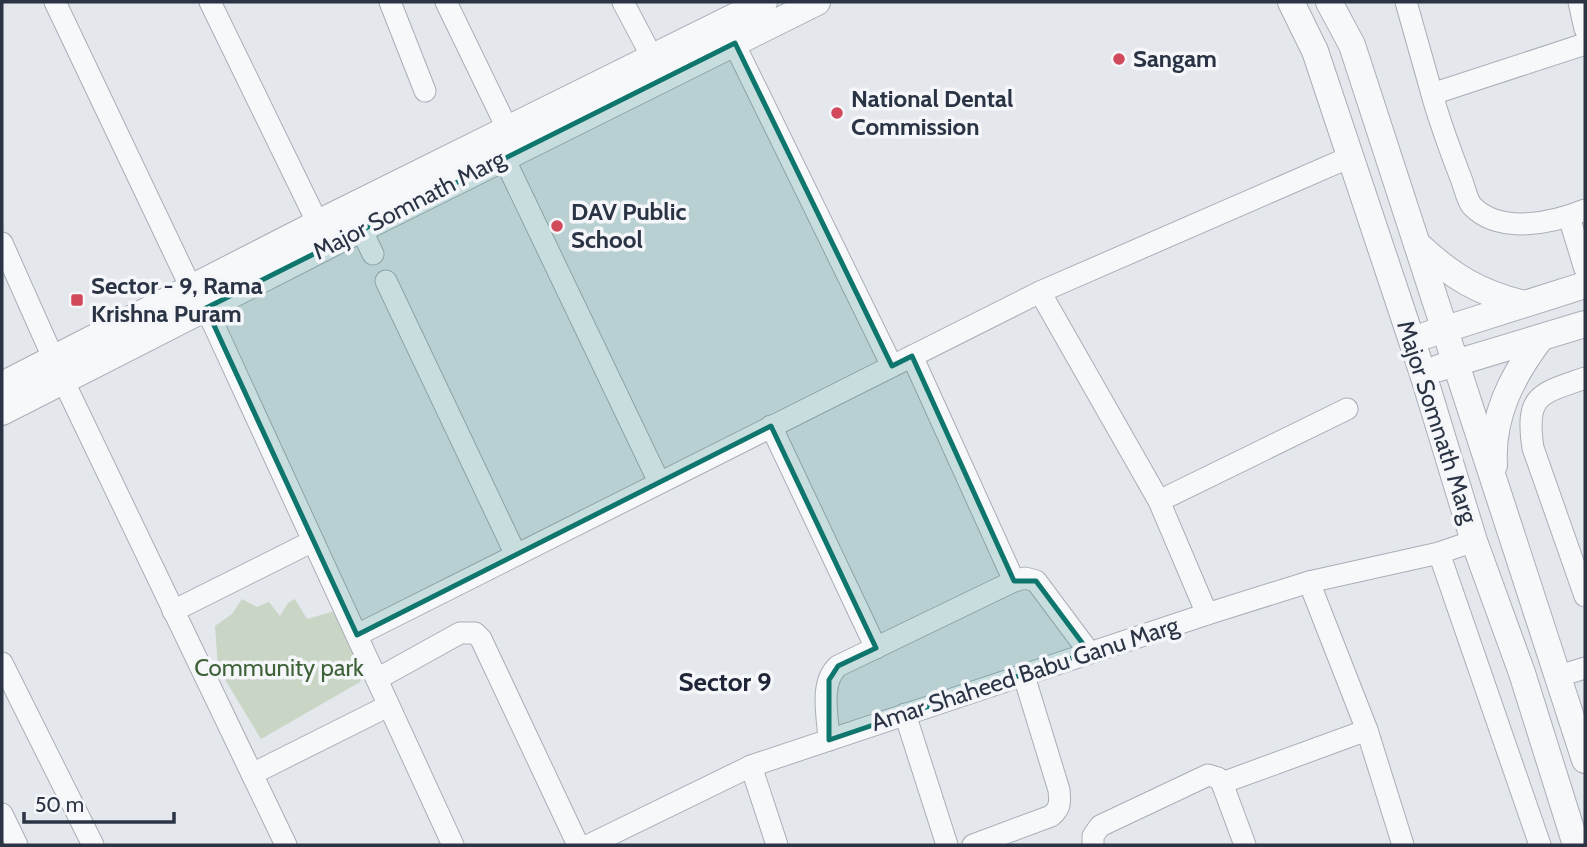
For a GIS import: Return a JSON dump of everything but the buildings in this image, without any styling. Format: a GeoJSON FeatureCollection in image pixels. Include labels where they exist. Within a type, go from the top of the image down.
{"type":"FeatureCollection","features":[{"type":"Feature","properties":{"kind":"street"},"geometry":{"type":"LineString","coordinates":[[55,2],[313,541],[453,845]]}},
{"type":"Feature","properties":{"kind":"street"},"geometry":{"type":"LineString","coordinates":[[210,2],[323,234]]}},
{"type":"Feature","properties":{"kind":"street"},"geometry":{"type":"LineString","coordinates":[[390,2],[425,91]]}},
{"type":"Feature","properties":{"kind":"street"},"geometry":{"type":"LineString","coordinates":[[446,2],[507,128]]}},
{"type":"Feature","properties":{"kind":"street"},"geometry":{"type":"LineString","coordinates":[[623,2],[652,57]]}},
{"type":"Feature","properties":{"kind":"street","name":"Major Somnath Marg"},"geometry":{"type":"LineString","coordinates":[[323,234],[361,229],[504,158],[729,32],[764,2]]}},
{"type":"Feature","properties":{"kind":"street","name":"Major Somnath Marg"},"geometry":{"type":"LineString","coordinates":[[2,412],[59,369],[323,234],[507,128],[652,57],[817,2]]}},
{"type":"Feature","properties":{"kind":"street","name":"Major Somnath Marg"},"geometry":{"type":"LineString","coordinates":[[1291,2],[1315,51],[1423,374],[1474,541],[1522,673],[1576,845]]}},
{"type":"Feature","properties":{"kind":"street","name":"Major Somnath Marg"},"geometry":{"type":"LineString","coordinates":[[1329,2],[1352,45],[1585,760]]}},
{"type":"Feature","properties":{"kind":"street"},"geometry":{"type":"LineString","coordinates":[[1406,2],[1442,130],[1470,204],[1487,218],[1506,223],[1540,223],[1577,214],[1585,269]]}},
{"type":"Feature","properties":{"kind":"street"},"geometry":{"type":"LineString","coordinates":[[1579,2],[1585,29]]}},
{"type":"Feature","properties":{"kind":"street"},"geometry":{"type":"LineString","coordinates":[[729,32],[892,366]]}},
{"type":"Feature","properties":{"kind":"street"},"geometry":{"type":"LineString","coordinates":[[1432,94],[1585,44]]}},
{"type":"Feature","properties":{"kind":"street"},"geometry":{"type":"LineString","coordinates":[[356,635],[1040,292],[1350,157]]}},
{"type":"Feature","properties":{"kind":"street"},"geometry":{"type":"LineString","coordinates":[[504,158],[659,482]]}},
{"type":"Feature","properties":{"kind":"street"},"geometry":{"type":"LineString","coordinates":[[361,229],[373,254]]}},
{"type":"Feature","properties":{"kind":"street"},"geometry":{"type":"LineString","coordinates":[[2,243],[173,611],[286,845]]}},
{"type":"Feature","properties":{"kind":"street"},"geometry":{"type":"LineString","coordinates":[[1416,243],[1465,283],[1493,296],[1524,304]]}},
{"type":"Feature","properties":{"kind":"street"},"geometry":{"type":"LineString","coordinates":[[386,281],[516,555]]}},
{"type":"Feature","properties":{"kind":"street"},"geometry":{"type":"LineString","coordinates":[[1411,340],[1585,285]]}},
{"type":"Feature","properties":{"kind":"street"},"geometry":{"type":"LineString","coordinates":[[1040,292],[1159,501],[1207,614]]}},
{"type":"Feature","properties":{"kind":"street"},"geometry":{"type":"LineString","coordinates":[[1423,374],[1585,324]]}},
{"type":"Feature","properties":{"kind":"street"},"geometry":{"type":"LineString","coordinates":[[1495,484],[1493,453],[1497,422],[1507,392],[1521,364],[1540,339]]}},
{"type":"Feature","properties":{"kind":"street"},"geometry":{"type":"LineString","coordinates":[[912,356],[1014,582]]}},
{"type":"Feature","properties":{"kind":"street","name":"Major Somnath Marg"},"geometry":{"type":"LineString","coordinates":[[2,386],[59,369]]}},
{"type":"Feature","properties":{"kind":"street"},"geometry":{"type":"LineString","coordinates":[[1585,378],[1543,393],[1532,411],[1531,428],[1534,448],[1585,596]]}},
{"type":"Feature","properties":{"kind":"street"},"geometry":{"type":"LineString","coordinates":[[1159,501],[1347,409]]}},
{"type":"Feature","properties":{"kind":"street"},"geometry":{"type":"LineString","coordinates":[[771,426],[876,648]]}},
{"type":"Feature","properties":{"kind":"street"},"geometry":{"type":"LineString","coordinates":[[173,611],[313,541]]}},
{"type":"Feature","properties":{"kind":"street","name":"Amar Shaheed Babu Ganu Marg"},"geometry":{"type":"LineString","coordinates":[[589,845],[630,836],[751,766],[1207,614],[1310,582],[1439,553],[1474,541]]}},
{"type":"Feature","properties":{"kind":"street"},"geometry":{"type":"LineString","coordinates":[[1439,553],[1539,845]]}},
{"type":"Feature","properties":{"kind":"street"},"geometry":{"type":"LineString","coordinates":[[829,740],[827,694],[833,671],[1025,578],[1036,581],[1088,652]]}},
{"type":"Feature","properties":{"kind":"street"},"geometry":{"type":"LineString","coordinates":[[1310,582],[1367,730],[1404,845]]}},
{"type":"Feature","properties":{"kind":"street"},"geometry":{"type":"LineString","coordinates":[[377,679],[460,633],[475,633],[481,639],[578,845]]}},
{"type":"Feature","properties":{"kind":"street"},"geometry":{"type":"LineString","coordinates":[[2,663],[93,845]]}},
{"type":"Feature","properties":{"kind":"street"},"geometry":{"type":"LineString","coordinates":[[1559,676],[1585,668]]}},
{"type":"Feature","properties":{"kind":"street"},"geometry":{"type":"LineString","coordinates":[[973,845],[1051,816],[1060,804],[1059,790],[1024,676]]}},
{"type":"Feature","properties":{"kind":"street"},"geometry":{"type":"LineString","coordinates":[[252,774],[388,706]]}},
{"type":"Feature","properties":{"kind":"street"},"geometry":{"type":"LineString","coordinates":[[905,714],[947,845]]}},
{"type":"Feature","properties":{"kind":"street"},"geometry":{"type":"LineString","coordinates":[[1222,783],[1367,730]]}},
{"type":"Feature","properties":{"kind":"street"},"geometry":{"type":"LineString","coordinates":[[751,766],[777,845]]}},
{"type":"Feature","properties":{"kind":"street"},"geometry":{"type":"LineString","coordinates":[[1093,845],[1096,829],[1208,775],[1214,776],[1222,783],[1245,845]]}},
{"type":"Feature","properties":{"kind":"street"},"geometry":{"type":"LineString","coordinates":[[2,814],[17,845]]}},
{"type":"Feature","properties":{"kind":"highlighted area"},"geometry":{"type":"Polygon","coordinates":[[[735,43],[892,366],[912,356],[1014,581],[1036,581],[1089,652],[829,740],[829,680],[838,666],[876,648],[771,426],[357,635],[206,308],[735,43]]]}},
{"type":"Feature","properties":{"kind":"green space","name":"Community park"},"geometry":{"type":"Polygon","coordinates":[[[242,599],[257,607],[269,602],[280,616],[288,603],[295,599],[307,619],[335,611],[364,675],[360,682],[261,739],[218,668],[215,626],[232,614],[242,599]]]}},
{"type":"Feature","properties":{"kind":"place","name":"Sangam"},"geometry":{"type":"Point","coordinates":[1119,59]}},
{"type":"Feature","properties":{"kind":"place","name":"National Dental Commission"},"geometry":{"type":"Point","coordinates":[837,113]}},
{"type":"Feature","properties":{"kind":"place","name":"DAV Public School"},"geometry":{"type":"Point","coordinates":[557,226]}},
{"type":"Feature","properties":{"kind":"place","name":"Sector - 9, Rama Krishna Puram"},"geometry":{"type":"Point","coordinates":[77,300]}},
{"type":"Feature","properties":{"kind":"district","name":"Sector 9"},"geometry":{"type":"Point","coordinates":[725,682]}}]}
